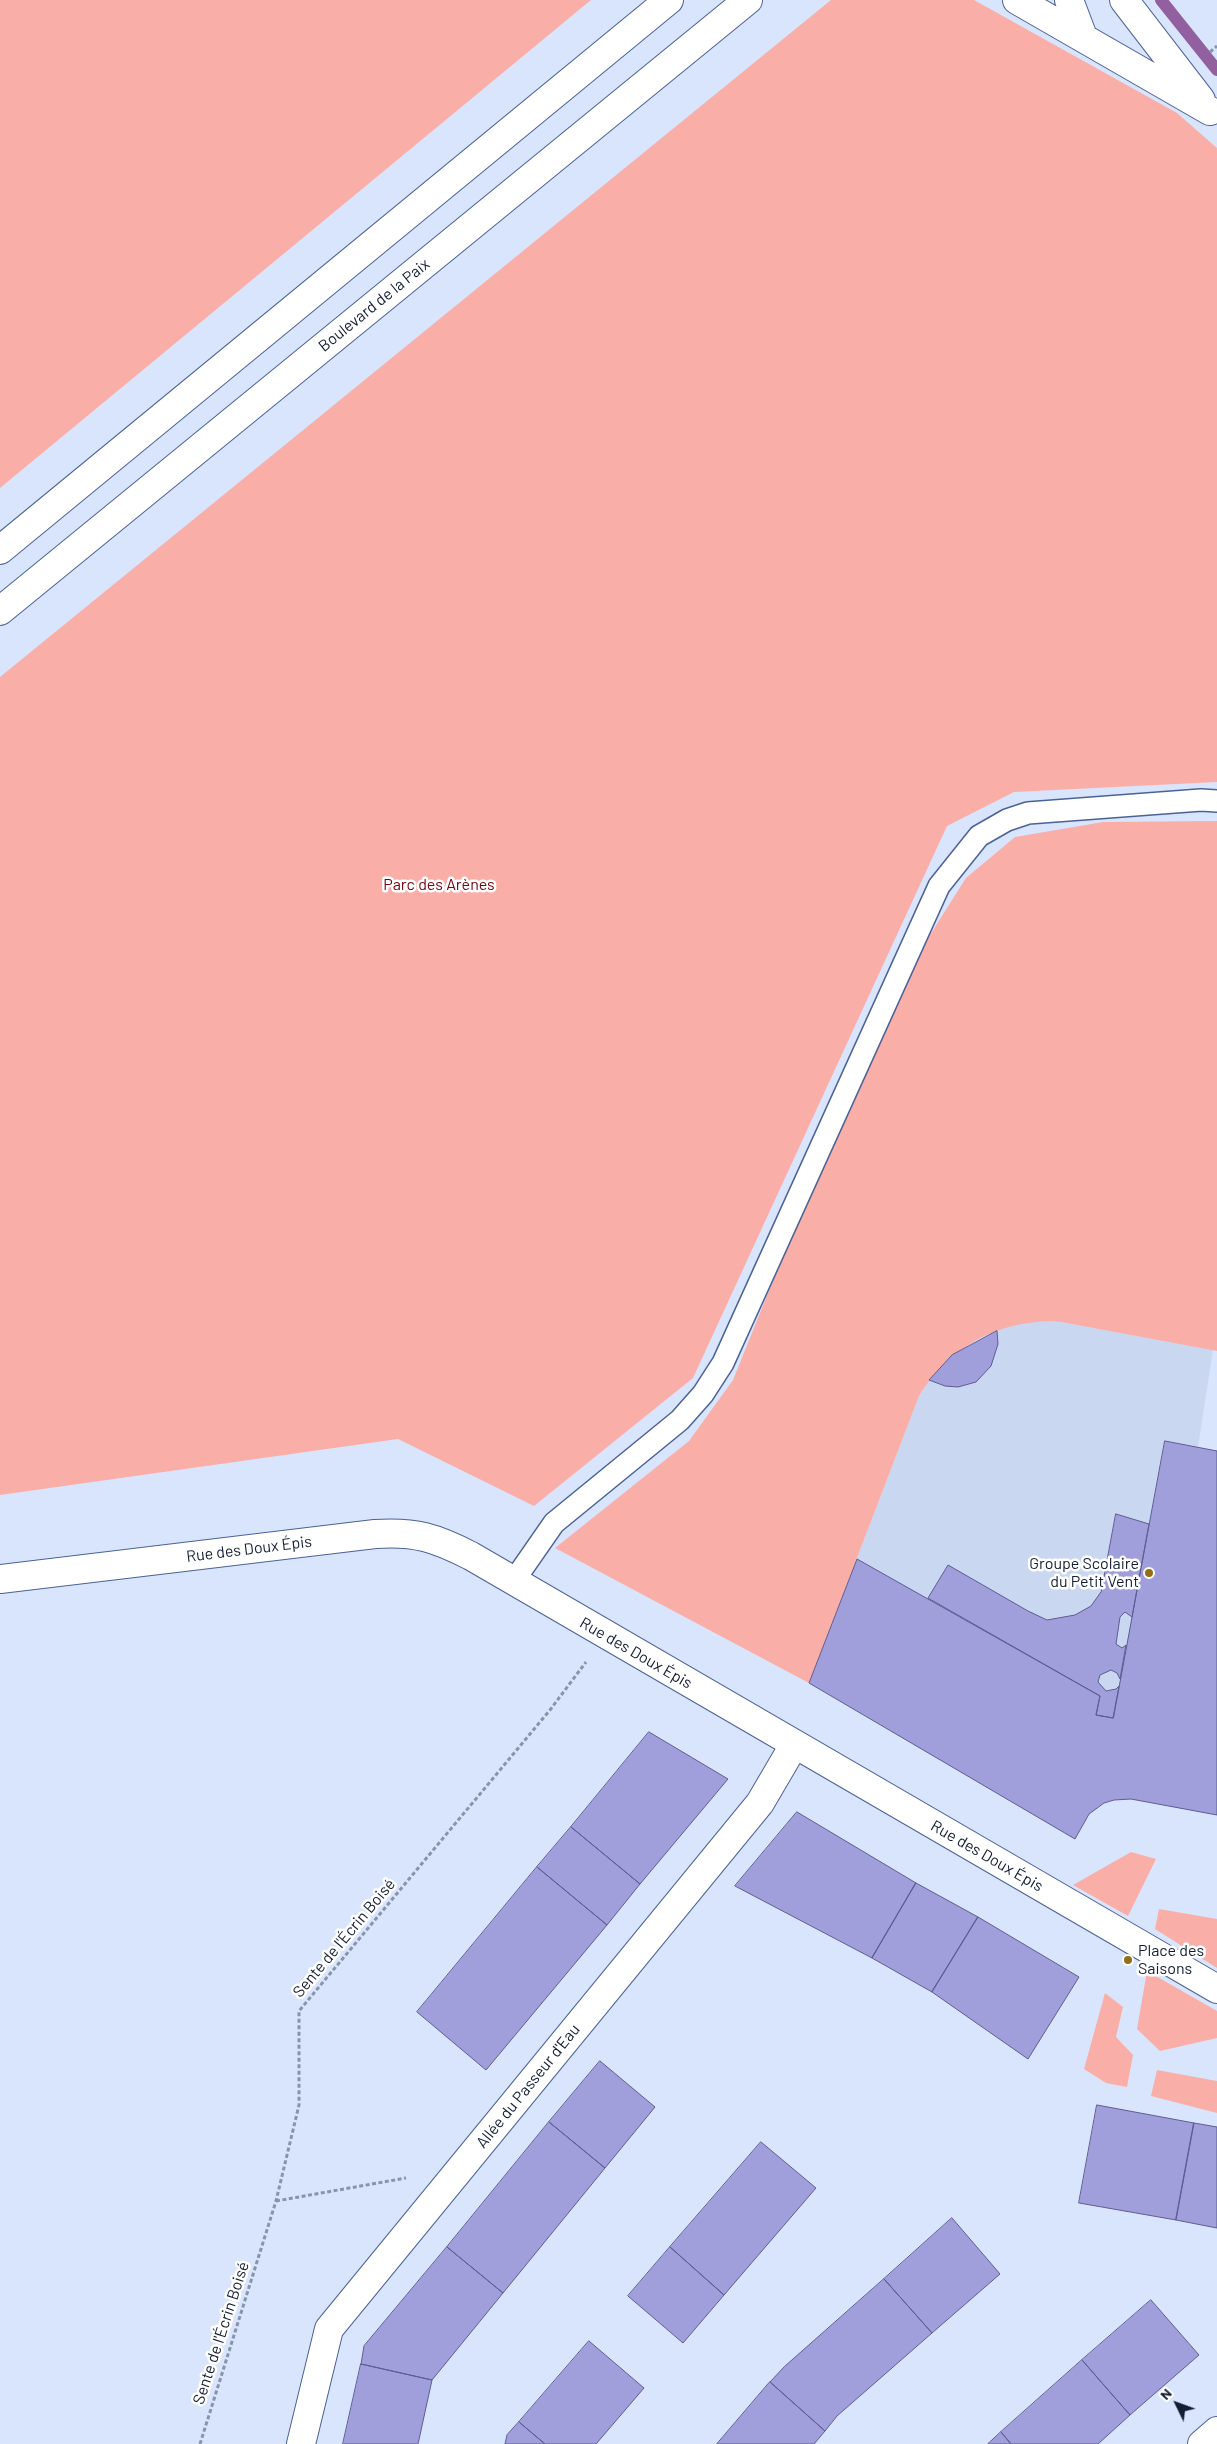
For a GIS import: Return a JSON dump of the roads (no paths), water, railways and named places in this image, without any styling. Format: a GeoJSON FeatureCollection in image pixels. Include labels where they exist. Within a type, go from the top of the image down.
{"type":"FeatureCollection","features":[{"type":"Feature","properties":{"kind":"street"},"geometry":{"type":"LineString","coordinates":[[0,550],[669,0]]}},
{"type":"Feature","properties":{"kind":"street","name":"Boulevard de la Paix"},"geometry":{"type":"LineString","coordinates":[[0,611],[748,0]]}},
{"type":"Feature","properties":{"kind":"street"},"geometry":{"type":"LineString","coordinates":[[1018,0],[1213,114]]}},
{"type":"Feature","properties":{"kind":"street"},"geometry":{"type":"LineString","coordinates":[[1069,0],[1083,37]]}},
{"type":"Feature","properties":{"kind":"street"},"geometry":{"type":"LineString","coordinates":[[1124,0],[1213,114]]}},
{"type":"Feature","properties":{"kind":"street","name":"Rue des Doux Épis"},"geometry":{"type":"LineString","coordinates":[[0,1579],[396,1532],[412,1533],[452,1546],[1217,1989]]}},
{"type":"Feature","properties":{"kind":"street","name":"Allée du Passeur d'Eau"},"geometry":{"type":"LineString","coordinates":[[301,2444],[329,2329],[760,1803],[794,1745]]}},
{"type":"Feature","properties":{"kind":"street"},"geometry":{"type":"LineString","coordinates":[[1202,2444],[1217,2431]]}},
{"type":"Feature","properties":{"kind":"lane"},"geometry":{"type":"LineString","coordinates":[[514,1582],[554,1523],[680,1420],[703,1394],[723,1363],[939,886],[979,836],[1007,820],[1028,813],[1201,800],[1217,801]]}},
{"type":"Feature","properties":{"kind":"waterway"},"geometry":{"type":"LineString","coordinates":[[1161,0],[1217,70]]}},
{"type":"Feature","properties":{"kind":"place","name":"Groupe Scolaire du Petit Vent"},"geometry":{"type":"Point","coordinates":[1149,1573]}},
{"type":"Feature","properties":{"kind":"place","name":"Place des Saisons"},"geometry":{"type":"Point","coordinates":[1128,1960]}},
{"type":"Feature","properties":{"kind":"park label","name":"Parc des Arènes"},"geometry":{"type":"Point","coordinates":[439,885]}}]}
